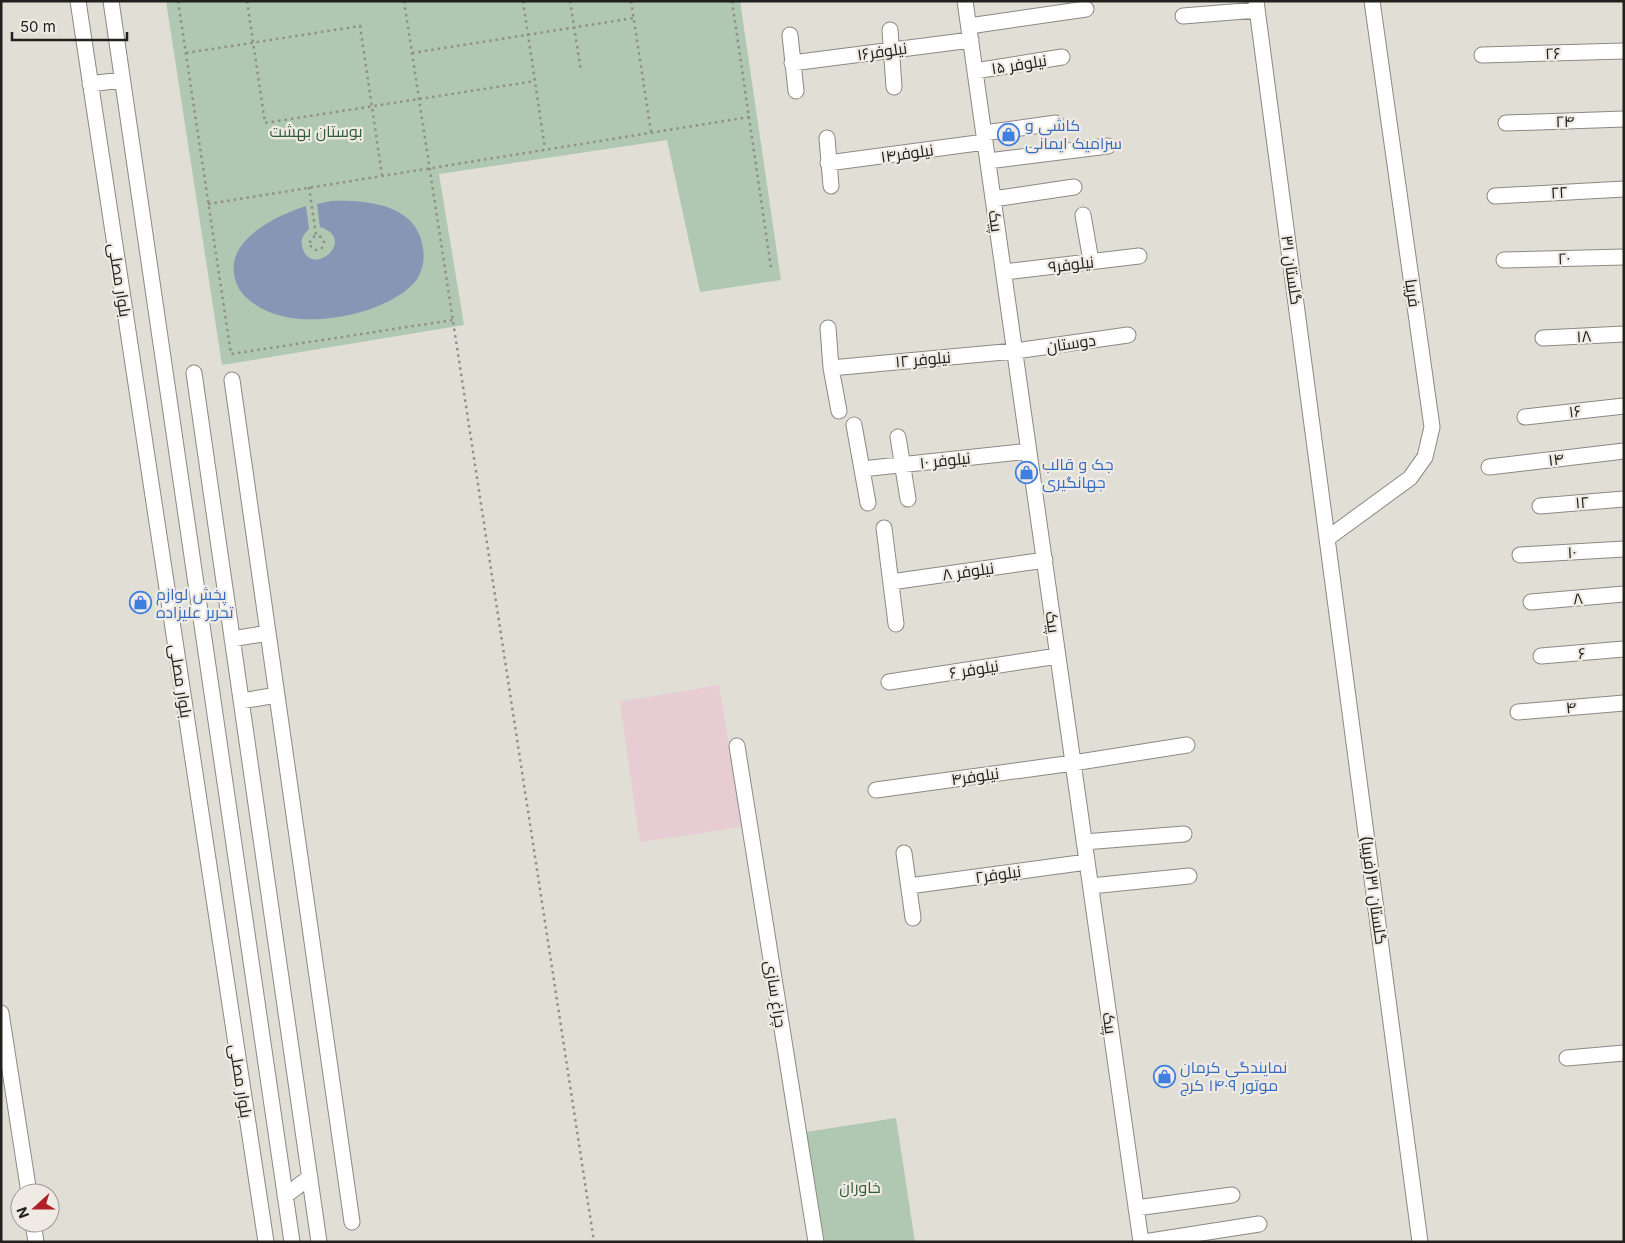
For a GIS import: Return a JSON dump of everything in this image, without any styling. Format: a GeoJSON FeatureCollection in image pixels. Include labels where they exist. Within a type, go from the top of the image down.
{"type":"FeatureCollection","features":[{"type":"Feature","properties":{"kind":"street","name":"بلوار مصلی"},"geometry":{"type":"LineString","coordinates":[[78,1],[266,1242]]}},
{"type":"Feature","properties":{"kind":"street","name":"بلوار مصلی"},"geometry":{"type":"LineString","coordinates":[[111,1],[121,80],[292,1242]]}},
{"type":"Feature","properties":{"kind":"street","name":"پیک"},"geometry":{"type":"LineString","coordinates":[[966,1],[1136,1208],[1143,1242]]}},
{"type":"Feature","properties":{"kind":"street","name":"فریبا"},"geometry":{"type":"LineString","coordinates":[[1328,538],[1410,478],[1425,457],[1432,427],[1372,1]]}},
{"type":"Feature","properties":{"kind":"street"},"geometry":{"type":"LineString","coordinates":[[1183,16],[1257,6]]}},
{"type":"Feature","properties":{"kind":"street","name":"گلستان ۳۱"},"geometry":{"type":"LineString","coordinates":[[1257,6],[1328,538]]}},
{"type":"Feature","properties":{"kind":"street","name":"نیلوفر۱۶"},"geometry":{"type":"LineString","coordinates":[[792,63],[891,50],[1086,10]]}},
{"type":"Feature","properties":{"kind":"street"},"geometry":{"type":"LineString","coordinates":[[890,30],[894,87]]}},
{"type":"Feature","properties":{"kind":"street"},"geometry":{"type":"LineString","coordinates":[[790,35],[796,92]]}},
{"type":"Feature","properties":{"kind":"street","name":"۲۶"},"geometry":{"type":"LineString","coordinates":[[1482,55],[1624,51]]}},
{"type":"Feature","properties":{"kind":"street","name":"نیلوفر ۱۵"},"geometry":{"type":"LineString","coordinates":[[975,71],[1062,57]]}},
{"type":"Feature","properties":{"kind":"street"},"geometry":{"type":"LineString","coordinates":[[90,84],[121,80]]}},
{"type":"Feature","properties":{"kind":"street","name":"۲۴"},"geometry":{"type":"LineString","coordinates":[[1506,123],[1624,119]]}},
{"type":"Feature","properties":{"kind":"street","name":"نیلوفر۱۴"},"geometry":{"type":"LineString","coordinates":[[828,163],[985,138],[1056,124]]}},
{"type":"Feature","properties":{"kind":"street"},"geometry":{"type":"LineString","coordinates":[[826,138],[831,186]]}},
{"type":"Feature","properties":{"kind":"street"},"geometry":{"type":"LineString","coordinates":[[988,161],[1108,146]]}},
{"type":"Feature","properties":{"kind":"street"},"geometry":{"type":"LineString","coordinates":[[993,199],[1074,187]]}},
{"type":"Feature","properties":{"kind":"street","name":"۲۲"},"geometry":{"type":"LineString","coordinates":[[1495,196],[1624,189]]}},
{"type":"Feature","properties":{"kind":"street"},"geometry":{"type":"LineString","coordinates":[[1083,214],[1091,262]]}},
{"type":"Feature","properties":{"kind":"street","name":"نیلوفر۹"},"geometry":{"type":"LineString","coordinates":[[1004,272],[1139,256]]}},
{"type":"Feature","properties":{"kind":"street","name":"۲۰"},"geometry":{"type":"LineString","coordinates":[[1504,260],[1624,257]]}},
{"type":"Feature","properties":{"kind":"street"},"geometry":{"type":"LineString","coordinates":[[828,328],[831,368],[839,411]]}},
{"type":"Feature","properties":{"kind":"street","name":"۱۸"},"geometry":{"type":"LineString","coordinates":[[1543,338],[1624,334]]}},
{"type":"Feature","properties":{"kind":"street","name":"دوستان"},"geometry":{"type":"LineString","coordinates":[[1015,351],[1128,335]]}},
{"type":"Feature","properties":{"kind":"street","name":"نیلوفر ۱۲"},"geometry":{"type":"LineString","coordinates":[[831,368],[1015,351]]}},
{"type":"Feature","properties":{"kind":"street"},"geometry":{"type":"LineString","coordinates":[[194,373],[319,1242]]}},
{"type":"Feature","properties":{"kind":"street"},"geometry":{"type":"LineString","coordinates":[[232,380],[352,1222]]}},
{"type":"Feature","properties":{"kind":"street","name":"۱۶"},"geometry":{"type":"LineString","coordinates":[[1526,417],[1624,406]]}},
{"type":"Feature","properties":{"kind":"street"},"geometry":{"type":"LineString","coordinates":[[854,425],[868,504]]}},
{"type":"Feature","properties":{"kind":"street"},"geometry":{"type":"LineString","coordinates":[[898,437],[908,499]]}},
{"type":"Feature","properties":{"kind":"street","name":"نیلوفر ۱۰"},"geometry":{"type":"LineString","coordinates":[[862,469],[1029,451]]}},
{"type":"Feature","properties":{"kind":"street","name":"۱۴"},"geometry":{"type":"LineString","coordinates":[[1489,468],[1624,451]]}},
{"type":"Feature","properties":{"kind":"street","name":"۱۲"},"geometry":{"type":"LineString","coordinates":[[1540,506],[1624,499]]}},
{"type":"Feature","properties":{"kind":"street"},"geometry":{"type":"LineString","coordinates":[[884,528],[896,624]]}},
{"type":"Feature","properties":{"kind":"street","name":"گلستان ۳۱(فریبا)"},"geometry":{"type":"LineString","coordinates":[[1328,538],[1420,1242]]}},
{"type":"Feature","properties":{"kind":"street","name":"۱۰"},"geometry":{"type":"LineString","coordinates":[[1520,555],[1624,549]]}},
{"type":"Feature","properties":{"kind":"street","name":"نیلوفر ۸"},"geometry":{"type":"LineString","coordinates":[[891,582],[1045,560]]}},
{"type":"Feature","properties":{"kind":"street","name":"۸"},"geometry":{"type":"LineString","coordinates":[[1531,602],[1624,594]]}},
{"type":"Feature","properties":{"kind":"street"},"geometry":{"type":"LineString","coordinates":[[232,639],[268,633]]}},
{"type":"Feature","properties":{"kind":"street","name":"۶"},"geometry":{"type":"LineString","coordinates":[[1541,656],[1624,649]]}},
{"type":"Feature","properties":{"kind":"street","name":"نیلوفر ۶"},"geometry":{"type":"LineString","coordinates":[[889,682],[1058,656]]}},
{"type":"Feature","properties":{"kind":"street"},"geometry":{"type":"LineString","coordinates":[[241,700],[277,695]]}},
{"type":"Feature","properties":{"kind":"street","name":"۴"},"geometry":{"type":"LineString","coordinates":[[1518,712],[1624,703]]}},
{"type":"Feature","properties":{"kind":"street","name":"نیلوفر۴"},"geometry":{"type":"LineString","coordinates":[[876,790],[1187,745]]}},
{"type":"Feature","properties":{"kind":"street","name":"چراغ سازی"},"geometry":{"type":"LineString","coordinates":[[737,746],[816,1242]]}},
{"type":"Feature","properties":{"kind":"street"},"geometry":{"type":"LineString","coordinates":[[1084,842],[1184,834]]}},
{"type":"Feature","properties":{"kind":"street"},"geometry":{"type":"LineString","coordinates":[[904,853],[913,918]]}},
{"type":"Feature","properties":{"kind":"street","name":"نیلوفر۲"},"geometry":{"type":"LineString","coordinates":[[909,886],[1087,862]]}},
{"type":"Feature","properties":{"kind":"street"},"geometry":{"type":"LineString","coordinates":[[1091,886],[1189,876]]}},
{"type":"Feature","properties":{"kind":"street"},"geometry":{"type":"LineString","coordinates":[[1,1013],[27,1183]]}},
{"type":"Feature","properties":{"kind":"street"},"geometry":{"type":"LineString","coordinates":[[1567,1058],[1624,1053]]}},
{"type":"Feature","properties":{"kind":"street"},"geometry":{"type":"LineString","coordinates":[[284,1196],[310,1176]]}},
{"type":"Feature","properties":{"kind":"street"},"geometry":{"type":"LineString","coordinates":[[1136,1208],[1232,1195]]}},
{"type":"Feature","properties":{"kind":"street"},"geometry":{"type":"LineString","coordinates":[[1143,1242],[1259,1224]]}},
{"type":"Feature","properties":{"kind":"path"},"geometry":{"type":"LineString","coordinates":[[178,1],[231,354],[453,320]]}},
{"type":"Feature","properties":{"kind":"path"},"geometry":{"type":"LineString","coordinates":[[247,1],[265,123],[535,81]]}},
{"type":"Feature","properties":{"kind":"path"},"geometry":{"type":"LineString","coordinates":[[404,1],[594,1242]]}},
{"type":"Feature","properties":{"kind":"path"},"geometry":{"type":"LineString","coordinates":[[523,1],[545,149]]}},
{"type":"Feature","properties":{"kind":"path"},"geometry":{"type":"LineString","coordinates":[[570,1],[581,71]]}},
{"type":"Feature","properties":{"kind":"path"},"geometry":{"type":"LineString","coordinates":[[631,1],[651,132]]}},
{"type":"Feature","properties":{"kind":"path"},"geometry":{"type":"LineString","coordinates":[[732,1],[771,268]]}},
{"type":"Feature","properties":{"kind":"path"},"geometry":{"type":"LineString","coordinates":[[412,53],[634,18]]}},
{"type":"Feature","properties":{"kind":"path"},"geometry":{"type":"LineString","coordinates":[[186,53],[360,26],[382,175]]}},
{"type":"Feature","properties":{"kind":"path"},"geometry":{"type":"LineString","coordinates":[[208,204],[749,117]]}},
{"type":"Feature","properties":{"kind":"path"},"geometry":{"type":"LineString","coordinates":[[309,187],[316,235]]}},
{"type":"Feature","properties":{"kind":"path"},"geometry":{"type":"LineString","coordinates":[[316,235],[324,241],[322,248],[319,250],[315,250],[309,241],[316,235]]}},
{"type":"Feature","properties":{"kind":"shaded area"},"geometry":{"type":"Polygon","coordinates":[[[719,685],[742,827],[640,842],[620,702],[719,685]]]}},
{"type":"Feature","properties":{"kind":"green space","name":"بوستان بهشت"},"geometry":{"type":"Polygon","coordinates":[[[166,1],[740,1],[781,280],[700,292],[667,140],[439,174],[464,325],[222,365],[166,1]]]}},
{"type":"Feature","properties":{"kind":"green space","name":"خاوران"},"geometry":{"type":"Polygon","coordinates":[[[896,1118],[915,1242],[823,1242],[806,1132],[896,1118]]]}},
{"type":"Feature","properties":{"kind":"water"},"geometry":{"type":"Polygon","coordinates":[[[331,201],[374,204],[401,214],[411,222],[419,233],[424,253],[421,271],[414,283],[396,297],[375,307],[332,318],[302,319],[287,317],[260,307],[245,297],[238,288],[234,273],[235,260],[239,249],[247,239],[282,215],[306,206],[309,229],[303,237],[302,246],[307,256],[321,259],[334,248],[335,240],[331,233],[320,227],[317,204],[331,201]]]}},
{"type":"Feature","properties":{"kind":"place","name":"کاشی و سرامیک ایمانی"},"geometry":{"type":"Point","coordinates":[1009,134]}},
{"type":"Feature","properties":{"kind":"place","name":"جک و قالب جهانگیری"},"geometry":{"type":"Point","coordinates":[1026,473]}},
{"type":"Feature","properties":{"kind":"place","name":"پخش لوازم تحریر علیزاده"},"geometry":{"type":"Point","coordinates":[140,603]}},
{"type":"Feature","properties":{"kind":"place","name":"نمایندگی کرمان موتور ۱۴۰۹ کرج"},"geometry":{"type":"Point","coordinates":[1164,1076]}}]}
